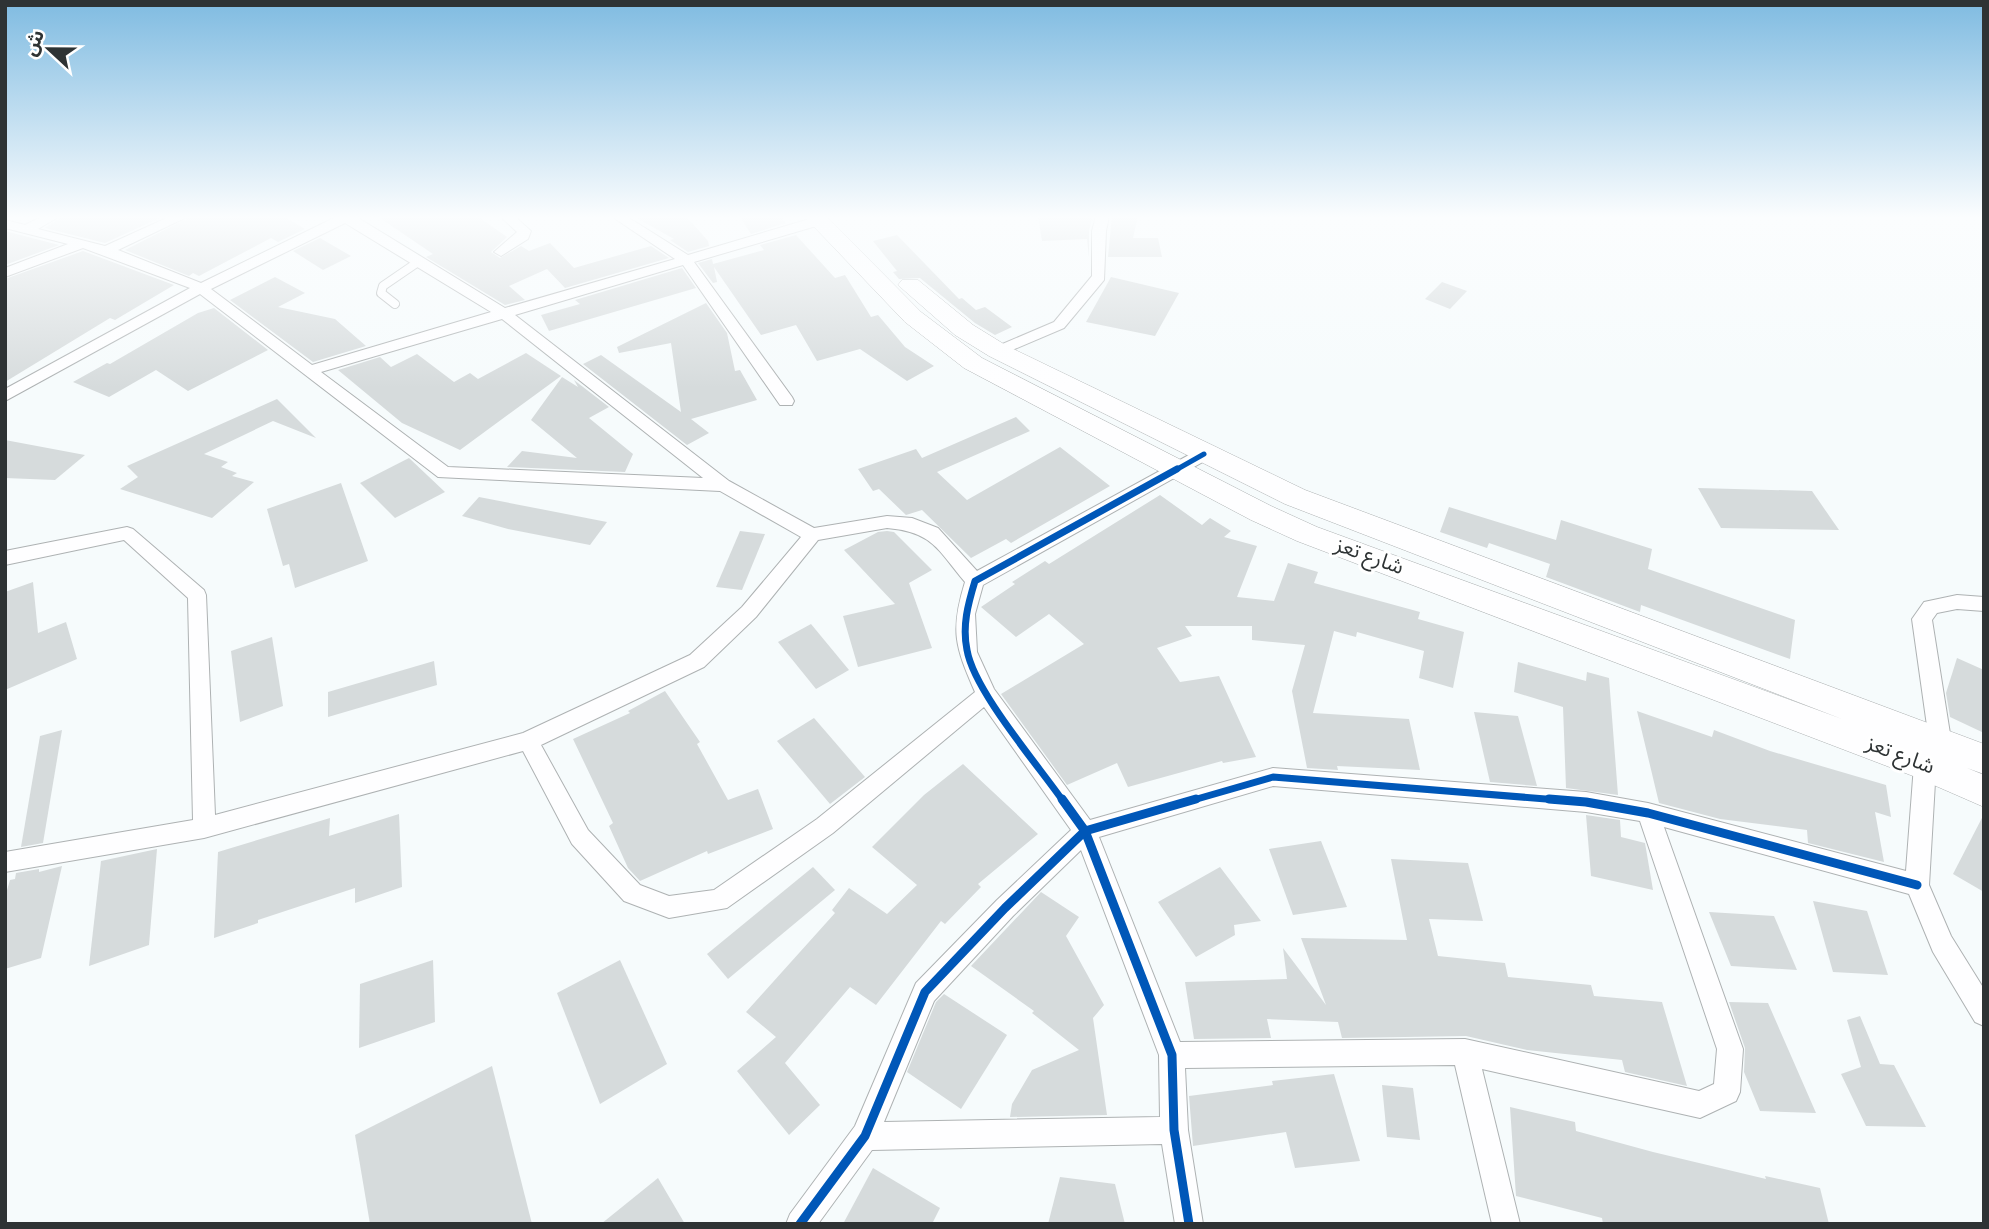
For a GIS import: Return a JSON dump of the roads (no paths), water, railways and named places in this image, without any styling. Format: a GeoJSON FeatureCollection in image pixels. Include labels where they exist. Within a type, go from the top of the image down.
{"type":"FeatureCollection","features":[{"type":"Feature","properties":{"kind":"main road","name":"شارع تعز"},"geometry":{"type":"LineString","coordinates":[[874,273],[913,317],[943,343],[973,363],[1237,501],[1307,534],[1925,765],[1984,792]]}},
{"type":"Feature","properties":{"kind":"main road","name":"شارع تعز"},"geometry":{"type":"LineString","coordinates":[[892,273],[964,330],[998,351],[1295,498],[1940,740],[1984,759]]}},
{"type":"Feature","properties":{"kind":"street"},"geometry":{"type":"LineString","coordinates":[[164,273],[201,288],[311,370],[342,398],[444,473],[723,485]]}},
{"type":"Feature","properties":{"kind":"street"},"geometry":{"type":"LineString","coordinates":[[5,396],[231,273]]}},
{"type":"Feature","properties":{"kind":"street"},"geometry":{"type":"LineString","coordinates":[[437,273],[506,315],[723,485],[812,535],[887,522],[912,523],[932,532],[975,580]]}},
{"type":"Feature","properties":{"kind":"street"},"geometry":{"type":"LineString","coordinates":[[311,370],[642,273]]}},
{"type":"Feature","properties":{"kind":"street"},"geometry":{"type":"LineString","coordinates":[[695,273],[786,401]]}},
{"type":"Feature","properties":{"kind":"street"},"geometry":{"type":"LineString","coordinates":[[998,351],[1059,325],[1099,277],[1099,273]]}},
{"type":"Feature","properties":{"kind":"street"},"geometry":{"type":"LineString","coordinates":[[1189,1224],[1174,1130],[1172,1055],[1085,831],[986,694],[967,652],[965,614],[975,580],[1204,454]]}},
{"type":"Feature","properties":{"kind":"street"},"geometry":{"type":"LineString","coordinates":[[5,558],[127,533],[197,595],[204,828]]}},
{"type":"Feature","properties":{"kind":"street"},"geometry":{"type":"LineString","coordinates":[[5,862],[204,828],[528,741],[697,660],[749,612],[812,535]]}},
{"type":"Feature","properties":{"kind":"street"},"geometry":{"type":"LineString","coordinates":[[1940,740],[1922,619],[1931,607],[1957,602],[1984,604]]}},
{"type":"Feature","properties":{"kind":"street"},"geometry":{"type":"LineString","coordinates":[[528,741],[580,837],[632,893],[668,907],[719,900],[825,826],[986,694]]}},
{"type":"Feature","properties":{"kind":"street"},"geometry":{"type":"LineString","coordinates":[[1925,765],[1917,885],[1942,944],[1984,1013]]}},
{"type":"Feature","properties":{"kind":"street"},"geometry":{"type":"LineString","coordinates":[[800,1224],[865,1136],[925,992],[1005,908],[1085,831],[1273,777],[1586,802],[1648,813],[1917,885]]}},
{"type":"Feature","properties":{"kind":"street"},"geometry":{"type":"LineString","coordinates":[[1172,1055],[1465,1052],[1700,1105],[1727,1091],[1730,1049],[1648,813]]}},
{"type":"Feature","properties":{"kind":"street"},"geometry":{"type":"LineString","coordinates":[[1465,1052],[1506,1224]]}},
{"type":"Feature","properties":{"kind":"street"},"geometry":{"type":"LineString","coordinates":[[865,1136],[1174,1130]]}},
{"type":"Feature","properties":{"kind":"lane"},"geometry":{"type":"LineString","coordinates":[[395,304],[380,293],[383,286],[401,273]]}}]}
